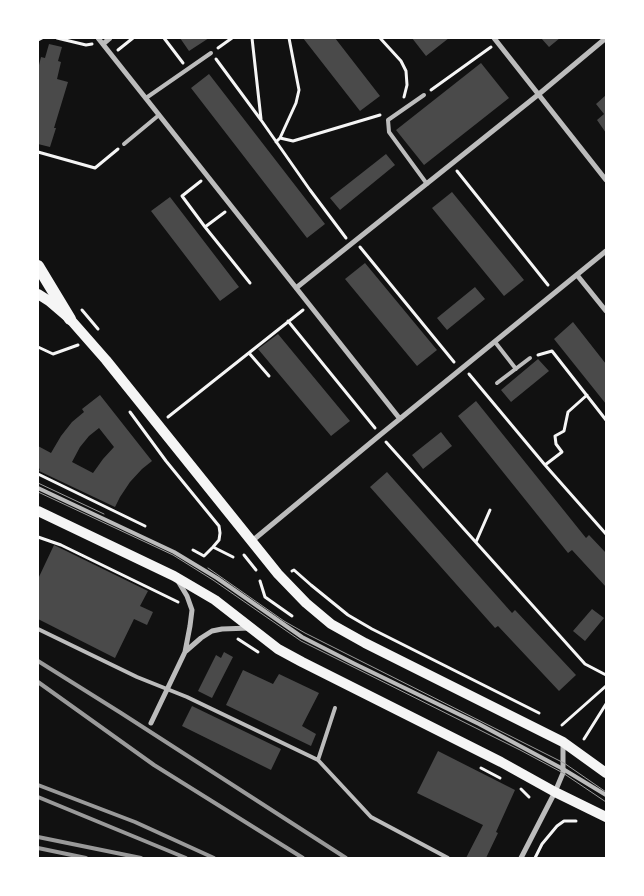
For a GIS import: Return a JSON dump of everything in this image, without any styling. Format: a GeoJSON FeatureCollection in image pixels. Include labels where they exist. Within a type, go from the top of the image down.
{"type":"FeatureCollection","features":[{"type":"Feature","properties":{"kind":"main road"},"geometry":{"type":"LineString","coordinates":[[38,266],[70,319]]}},
{"type":"Feature","properties":{"kind":"main road"},"geometry":{"type":"LineString","coordinates":[[38,294],[70,319],[106,360],[283,580],[306,603],[331,624],[365,643],[563,742],[606,773]]}},
{"type":"Feature","properties":{"kind":"main road"},"geometry":{"type":"LineString","coordinates":[[38,511],[174,576],[215,600],[278,649],[302,662],[606,817]]}},
{"type":"Feature","properties":{"kind":"street"},"geometry":{"type":"LineString","coordinates":[[98,38],[400,420]]}},
{"type":"Feature","properties":{"kind":"street"},"geometry":{"type":"LineString","coordinates":[[103,44],[110,38]]}},
{"type":"Feature","properties":{"kind":"street"},"geometry":{"type":"LineString","coordinates":[[296,288],[539,94],[606,38]]}},
{"type":"Feature","properties":{"kind":"street"},"geometry":{"type":"LineString","coordinates":[[496,40],[606,180]]}},
{"type":"Feature","properties":{"kind":"street"},"geometry":{"type":"LineString","coordinates":[[252,541],[606,251]]}},
{"type":"Feature","properties":{"kind":"street"},"geometry":{"type":"LineString","coordinates":[[577,276],[606,311]]}},
{"type":"Feature","properties":{"kind":"street"},"geometry":{"type":"LineString","coordinates":[[151,723],[185,652],[190,626],[192,610],[187,596],[174,576]]}},
{"type":"Feature","properties":{"kind":"street"},"geometry":{"type":"LineString","coordinates":[[185,652],[200,638],[212,631],[250,628]]}},
{"type":"Feature","properties":{"kind":"street"},"geometry":{"type":"LineString","coordinates":[[522,858],[555,792],[563,768],[563,742]]}},
{"type":"Feature","properties":{"kind":"lane"},"geometry":{"type":"LineString","coordinates":[[146,98],[211,53]]}},
{"type":"Feature","properties":{"kind":"lane"},"geometry":{"type":"LineString","coordinates":[[424,95],[388,120],[389,132],[427,184]]}},
{"type":"Feature","properties":{"kind":"lane"},"geometry":{"type":"LineString","coordinates":[[124,144],[159,115]]}},
{"type":"Feature","properties":{"kind":"lane"},"geometry":{"type":"LineString","coordinates":[[495,342],[516,369]]}},
{"type":"Feature","properties":{"kind":"lane"},"geometry":{"type":"LineString","coordinates":[[498,384],[530,358]]}},
{"type":"Feature","properties":{"kind":"lane"},"geometry":{"type":"LineString","coordinates":[[38,488],[174,552],[217,578],[302,637],[479,724],[563,768],[606,795]]}},
{"type":"Feature","properties":{"kind":"lane"},"geometry":{"type":"LineString","coordinates":[[38,629],[138,677],[187,696],[318,760],[371,817],[448,858]]}},
{"type":"Feature","properties":{"kind":"lane"},"geometry":{"type":"LineString","coordinates":[[318,760],[335,708]]}},
{"type":"Feature","properties":{"kind":"path"},"geometry":{"type":"LineString","coordinates":[[38,40],[42,38]]}},
{"type":"Feature","properties":{"kind":"path"},"geometry":{"type":"LineString","coordinates":[[57,38],[86,45],[103,44]]}},
{"type":"Feature","properties":{"kind":"path"},"geometry":{"type":"LineString","coordinates":[[112,55],[133,38]]}},
{"type":"Feature","properties":{"kind":"path"},"geometry":{"type":"LineString","coordinates":[[164,38],[188,70]]}},
{"type":"Feature","properties":{"kind":"path"},"geometry":{"type":"LineString","coordinates":[[232,38],[211,53],[310,190],[545,465],[606,532]]}},
{"type":"Feature","properties":{"kind":"path"},"geometry":{"type":"LineString","coordinates":[[252,38],[261,120]]}},
{"type":"Feature","properties":{"kind":"path"},"geometry":{"type":"LineString","coordinates":[[276,142],[280,138],[296,103],[299,90],[289,38]]}},
{"type":"Feature","properties":{"kind":"path"},"geometry":{"type":"LineString","coordinates":[[380,38],[401,61],[406,71],[407,85],[403,99]]}},
{"type":"Feature","properties":{"kind":"path"},"geometry":{"type":"LineString","coordinates":[[424,95],[496,40]]}},
{"type":"Feature","properties":{"kind":"path"},"geometry":{"type":"LineString","coordinates":[[280,138],[293,141],[386,113]]}},
{"type":"Feature","properties":{"kind":"path"},"geometry":{"type":"LineString","coordinates":[[38,152],[95,168],[124,144]]}},
{"type":"Feature","properties":{"kind":"path"},"geometry":{"type":"LineString","coordinates":[[451,164],[554,294]]}},
{"type":"Feature","properties":{"kind":"path"},"geometry":{"type":"LineString","coordinates":[[208,176],[182,196],[250,283]]}},
{"type":"Feature","properties":{"kind":"path"},"geometry":{"type":"LineString","coordinates":[[205,227],[232,207]]}},
{"type":"Feature","properties":{"kind":"path"},"geometry":{"type":"LineString","coordinates":[[168,417],[309,305]]}},
{"type":"Feature","properties":{"kind":"path"},"geometry":{"type":"LineString","coordinates":[[288,321],[406,466],[585,664],[606,675]]}},
{"type":"Feature","properties":{"kind":"path"},"geometry":{"type":"LineString","coordinates":[[38,347],[53,354],[80,344]]}},
{"type":"Feature","properties":{"kind":"path"},"geometry":{"type":"LineString","coordinates":[[249,352],[269,376]]}},
{"type":"Feature","properties":{"kind":"path"},"geometry":{"type":"LineString","coordinates":[[530,358],[552,352],[606,420]]}},
{"type":"Feature","properties":{"kind":"path"},"geometry":{"type":"LineString","coordinates":[[545,465],[562,452],[556,444],[555,436],[564,431],[568,412],[587,395]]}},
{"type":"Feature","properties":{"kind":"path"},"geometry":{"type":"LineString","coordinates":[[126,407],[166,461],[219,526],[219,540],[204,556],[188,548]]}},
{"type":"Feature","properties":{"kind":"path"},"geometry":{"type":"LineString","coordinates":[[38,474],[147,527]]}},
{"type":"Feature","properties":{"kind":"path"},"geometry":{"type":"LineString","coordinates":[[476,542],[490,510]]}},
{"type":"Feature","properties":{"kind":"path"},"geometry":{"type":"LineString","coordinates":[[38,537],[61,545],[170,597],[192,610]]}},
{"type":"Feature","properties":{"kind":"path"},"geometry":{"type":"LineString","coordinates":[[213,547],[232,558]]}},
{"type":"Feature","properties":{"kind":"path"},"geometry":{"type":"LineString","coordinates":[[244,555],[259,573]]}},
{"type":"Feature","properties":{"kind":"path"},"geometry":{"type":"LineString","coordinates":[[294,570],[348,615],[539,713]]}},
{"type":"Feature","properties":{"kind":"path"},"geometry":{"type":"LineString","coordinates":[[260,582],[265,597],[292,616]]}},
{"type":"Feature","properties":{"kind":"path"},"geometry":{"type":"LineString","coordinates":[[562,725],[606,686]]}},
{"type":"Feature","properties":{"kind":"path"},"geometry":{"type":"LineString","coordinates":[[584,739],[606,704]]}},
{"type":"Feature","properties":{"kind":"path"},"geometry":{"type":"LineString","coordinates":[[535,858],[542,844],[556,826],[564,821],[576,821]]}},
{"type":"Feature","properties":{"kind":"building"},"geometry":{"type":"Polygon","coordinates":[[[180,38],[209,38],[189,51],[180,38]]]}},
{"type":"Feature","properties":{"kind":"building"},"geometry":{"type":"Polygon","coordinates":[[[303,38],[335,38],[380,96],[360,111],[303,38]]]}},
{"type":"Feature","properties":{"kind":"building"},"geometry":{"type":"Polygon","coordinates":[[[412,38],[449,38],[426,56],[412,38]]]}},
{"type":"Feature","properties":{"kind":"building"},"geometry":{"type":"Polygon","coordinates":[[[541,38],[560,38],[549,47],[541,38]]]}},
{"type":"Feature","properties":{"kind":"building"},"geometry":{"type":"Polygon","coordinates":[[[49,44],[62,47],[58,61],[61,62],[57,79],[68,82],[50,147],[38,144],[38,69],[41,57],[45,58],[49,44]]]}},
{"type":"Feature","properties":{"kind":"building"},"geometry":{"type":"Polygon","coordinates":[[[481,63],[509,98],[424,165],[396,130],[481,63]]]}},
{"type":"Feature","properties":{"kind":"building"},"geometry":{"type":"Polygon","coordinates":[[[209,74],[325,224],[307,238],[191,88],[209,74]]]}},
{"type":"Feature","properties":{"kind":"building"},"geometry":{"type":"Polygon","coordinates":[[[606,95],[606,133],[597,120],[604,114],[596,104],[606,95]]]}},
{"type":"Feature","properties":{"kind":"building"},"geometry":{"type":"Polygon","coordinates":[[[386,154],[395,165],[340,210],[330,198],[386,154]]]}},
{"type":"Feature","properties":{"kind":"building"},"geometry":{"type":"Polygon","coordinates":[[[452,192],[524,280],[504,296],[432,208],[452,192]]]}},
{"type":"Feature","properties":{"kind":"building"},"geometry":{"type":"Polygon","coordinates":[[[170,197],[239,287],[220,301],[151,211],[170,197]]]}},
{"type":"Feature","properties":{"kind":"building"},"geometry":{"type":"Polygon","coordinates":[[[365,263],[437,350],[417,366],[345,279],[365,263]]]}},
{"type":"Feature","properties":{"kind":"building"},"geometry":{"type":"Polygon","coordinates":[[[475,287],[485,299],[447,330],[437,318],[475,287]]]}},
{"type":"Feature","properties":{"kind":"building"},"geometry":{"type":"Polygon","coordinates":[[[573,322],[606,364],[606,404],[554,339],[573,322]]]}},
{"type":"Feature","properties":{"kind":"building"},"geometry":{"type":"Polygon","coordinates":[[[278,334],[350,421],[331,436],[258,349],[278,334]]]}},
{"type":"Feature","properties":{"kind":"building"},"geometry":{"type":"Polygon","coordinates":[[[538,359],[549,371],[511,402],[501,390],[538,359]]]}},
{"type":"Feature","properties":{"kind":"building"},"geometry":{"type":"Polygon","coordinates":[[[100,395],[152,461],[130,482],[115,507],[39,471],[38,446],[51,453],[72,422],[84,412],[82,409],[100,395]],[[99,428],[80,447],[72,462],[93,473],[114,447],[99,428]]]}},
{"type":"Feature","properties":{"kind":"building"},"geometry":{"type":"Polygon","coordinates":[[[476,401],[586,538],[589,535],[606,553],[606,587],[572,550],[568,553],[458,416],[476,401]]]}},
{"type":"Feature","properties":{"kind":"building"},"geometry":{"type":"Polygon","coordinates":[[[441,432],[452,446],[423,469],[412,455],[441,432]]]}},
{"type":"Feature","properties":{"kind":"building"},"geometry":{"type":"Polygon","coordinates":[[[387,472],[512,613],[515,610],[576,675],[559,691],[498,626],[495,628],[370,487],[387,472]]]}},
{"type":"Feature","properties":{"kind":"building"},"geometry":{"type":"Polygon","coordinates":[[[54,545],[148,591],[140,606],[153,612],[147,625],[134,619],[115,658],[38,619],[38,579],[54,545]]]}},
{"type":"Feature","properties":{"kind":"building"},"geometry":{"type":"Polygon","coordinates":[[[592,609],[604,618],[585,641],[573,631],[592,609]]]}},
{"type":"Feature","properties":{"kind":"building"},"geometry":{"type":"Polygon","coordinates":[[[224,652],[233,657],[212,698],[198,691],[216,655],[221,658],[224,652]]]}},
{"type":"Feature","properties":{"kind":"building"},"geometry":{"type":"Polygon","coordinates":[[[243,670],[273,684],[279,674],[319,693],[302,726],[316,734],[311,746],[226,705],[243,670]]]}},
{"type":"Feature","properties":{"kind":"building"},"geometry":{"type":"Polygon","coordinates":[[[192,706],[281,749],[271,770],[182,726],[192,706]]]}},
{"type":"Feature","properties":{"kind":"building"},"geometry":{"type":"Polygon","coordinates":[[[438,751],[515,790],[486,858],[466,858],[483,825],[417,793],[438,751]]]}},
{"type":"Feature","properties":{"kind":"tram line"},"geometry":{"type":"LineString","coordinates":[[38,483],[104,514]]}},
{"type":"Feature","properties":{"kind":"tram line"},"geometry":{"type":"LineString","coordinates":[[38,492],[173,555],[213,580],[301,641],[520,750],[563,773],[606,802]]}},
{"type":"Feature","properties":{"kind":"tram line"},"geometry":{"type":"LineString","coordinates":[[208,568],[284,621],[305,633],[564,763],[606,792]]}},
{"type":"Feature","properties":{"kind":"railway"},"geometry":{"type":"LineString","coordinates":[[38,661],[346,858]]}},
{"type":"Feature","properties":{"kind":"railway"},"geometry":{"type":"LineString","coordinates":[[38,682],[154,765],[303,858]]}},
{"type":"Feature","properties":{"kind":"railway"},"geometry":{"type":"LineString","coordinates":[[38,785],[135,822],[214,858]]}},
{"type":"Feature","properties":{"kind":"railway"},"geometry":{"type":"LineString","coordinates":[[38,797],[186,858]]}},
{"type":"Feature","properties":{"kind":"railway"},"geometry":{"type":"LineString","coordinates":[[38,837],[141,858]]}},
{"type":"Feature","properties":{"kind":"railway"},"geometry":{"type":"LineString","coordinates":[[38,848],[86,858]]}}]}
